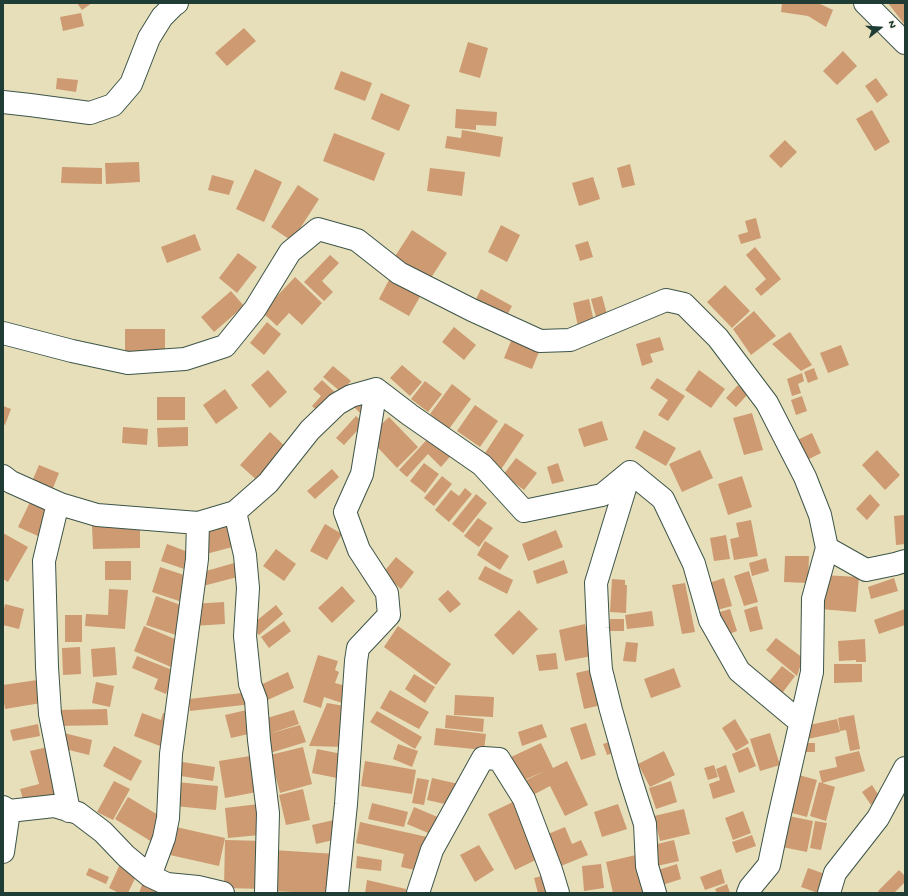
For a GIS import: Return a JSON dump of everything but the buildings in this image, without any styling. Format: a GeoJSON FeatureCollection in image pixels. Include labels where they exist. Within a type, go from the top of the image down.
{"type":"FeatureCollection","features":[{"type":"Feature","properties":{"kind":"street"},"geometry":{"type":"LineString","coordinates":[[3,102],[90,113],[113,105],[132,84],[149,38],[162,17],[178,3]]}},
{"type":"Feature","properties":{"kind":"street"},"geometry":{"type":"LineString","coordinates":[[865,3],[905,43]]}},
{"type":"Feature","properties":{"kind":"street"},"geometry":{"type":"LineString","coordinates":[[3,333],[72,351],[128,362],[185,359],[225,346],[255,309],[290,252],[318,229],[357,240],[399,273],[472,310],[540,341],[570,340],[666,300],[684,304],[718,338],[767,402],[805,477],[820,515],[828,548],[813,599],[812,672],[778,822],[770,865],[750,888],[748,893]]}},
{"type":"Feature","properties":{"kind":"street"},"geometry":{"type":"LineString","coordinates":[[376,389],[410,415],[482,465],[524,511],[602,495],[630,472]]}},
{"type":"Feature","properties":{"kind":"street"},"geometry":{"type":"LineString","coordinates":[[3,476],[11,482],[58,503],[97,515],[198,523],[235,512],[268,483],[310,430],[337,404],[351,396],[376,389]]}},
{"type":"Feature","properties":{"kind":"street"},"geometry":{"type":"LineString","coordinates":[[337,893],[346,804],[358,648],[389,615],[387,593],[360,550],[345,512],[362,474],[376,389]]}},
{"type":"Feature","properties":{"kind":"street"},"geometry":{"type":"LineString","coordinates":[[630,472],[663,499],[694,564],[710,620],[739,671],[800,722]]}},
{"type":"Feature","properties":{"kind":"street"},"geometry":{"type":"LineString","coordinates":[[630,472],[596,583],[598,628],[601,670],[629,774],[645,824],[647,866],[655,893]]}},
{"type":"Feature","properties":{"kind":"street"},"geometry":{"type":"LineString","coordinates":[[58,503],[44,561],[47,667],[50,714],[68,811]]}},
{"type":"Feature","properties":{"kind":"street"},"geometry":{"type":"LineString","coordinates":[[235,512],[245,555],[248,588],[245,636],[250,684],[256,700],[259,740],[268,813],[266,893]]}},
{"type":"Feature","properties":{"kind":"street"},"geometry":{"type":"LineString","coordinates":[[150,876],[164,838],[168,818],[171,754],[197,559],[198,523]]}},
{"type":"Feature","properties":{"kind":"street"},"geometry":{"type":"LineString","coordinates":[[828,548],[866,570],[905,561]]}},
{"type":"Feature","properties":{"kind":"street"},"geometry":{"type":"LineString","coordinates":[[418,893],[432,850],[483,758],[499,759],[524,799],[551,870],[558,893]]}},
{"type":"Feature","properties":{"kind":"street"},"geometry":{"type":"LineString","coordinates":[[828,893],[835,873],[878,818],[905,768]]}},
{"type":"Feature","properties":{"kind":"street"},"geometry":{"type":"LineString","coordinates":[[3,852],[6,809],[54,806],[78,813],[103,832],[126,856],[150,876],[167,884],[223,893]]}}]}
